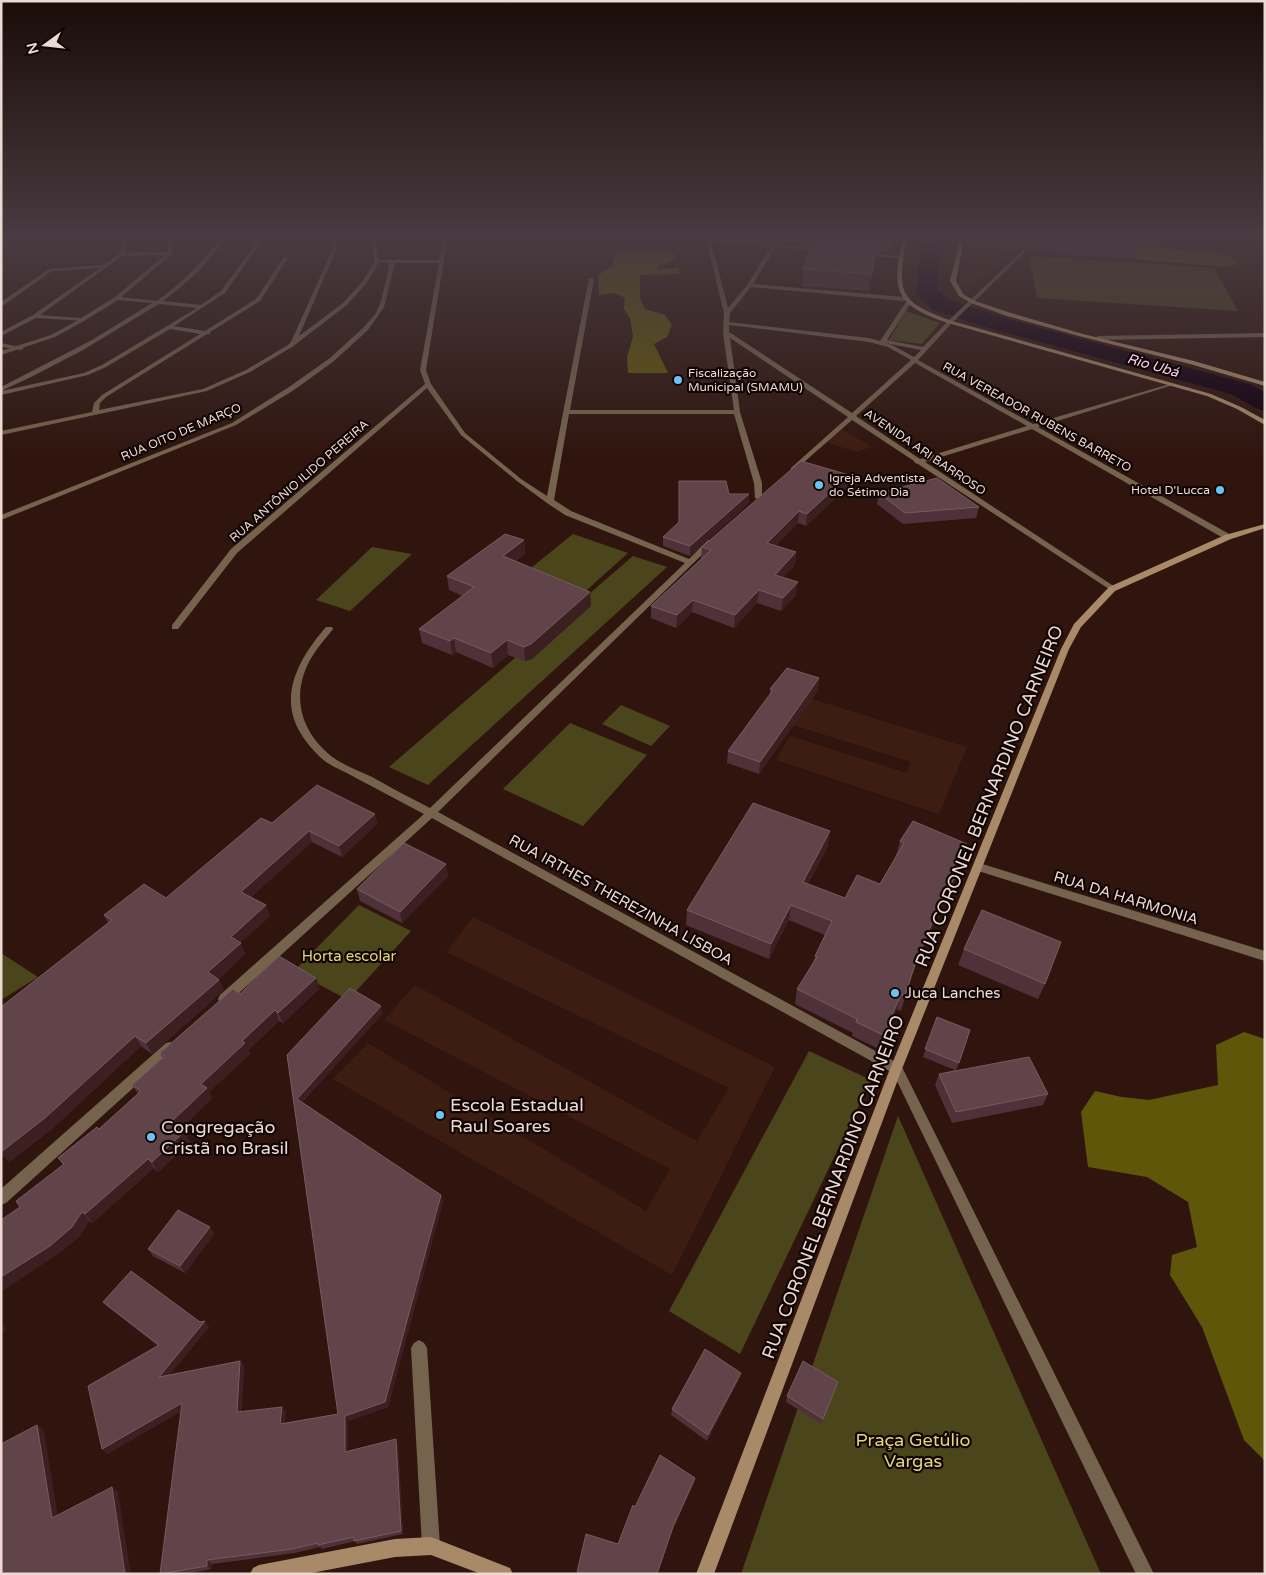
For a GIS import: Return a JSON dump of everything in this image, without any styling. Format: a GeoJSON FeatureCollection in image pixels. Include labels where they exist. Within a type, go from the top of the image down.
{"type":"FeatureCollection","features":[{"type":"Feature","properties":{"kind":"main road"},"geometry":{"type":"LineString","coordinates":[[919,308],[933,317],[1171,384],[1239,408],[1265,423]]}},
{"type":"Feature","properties":{"kind":"main road"},"geometry":{"type":"LineString","coordinates":[[987,308],[1232,372],[1265,384]]}},
{"type":"Feature","properties":{"kind":"main road","name":"RUA CORONEL BERNARDINO CARNEIRO"},"geometry":{"type":"LineString","coordinates":[[704,1574],[897,1069],[1065,649],[1077,626],[1112,589],[1228,537],[1265,526]]}},
{"type":"Feature","properties":{"kind":"main road"},"geometry":{"type":"LineString","coordinates":[[259,1574],[395,1548],[431,1546],[504,1574]]}},
{"type":"Feature","properties":{"kind":"street"},"geometry":{"type":"LineString","coordinates":[[1,334],[46,308]]}},
{"type":"Feature","properties":{"kind":"street"},"geometry":{"type":"LineString","coordinates":[[1,352],[21,348],[52,336],[100,308]]}},
{"type":"Feature","properties":{"kind":"street"},"geometry":{"type":"LineString","coordinates":[[1,391],[51,366],[151,308]]}},
{"type":"Feature","properties":{"kind":"street"},"geometry":{"type":"LineString","coordinates":[[1,391],[86,374],[198,308]]}},
{"type":"Feature","properties":{"kind":"street"},"geometry":{"type":"LineString","coordinates":[[95,414],[97,403],[104,396],[245,308]]}},
{"type":"Feature","properties":{"kind":"street"},"geometry":{"type":"LineString","coordinates":[[294,343],[309,308]]}},
{"type":"Feature","properties":{"kind":"street"},"geometry":{"type":"LineString","coordinates":[[1,433],[205,390],[248,371],[294,343],[339,308]]}},
{"type":"Feature","properties":{"kind":"street","name":"RUA OITO DE MARÇO"},"geometry":{"type":"LineString","coordinates":[[1,518],[234,424],[261,408],[355,341],[381,308]]}},
{"type":"Feature","properties":{"kind":"street"},"geometry":{"type":"LineString","coordinates":[[433,308],[423,370],[428,384],[463,434],[519,480],[568,513],[690,562]]}},
{"type":"Feature","properties":{"kind":"street"},"geometry":{"type":"LineString","coordinates":[[550,501],[585,308]]}},
{"type":"Feature","properties":{"kind":"street"},"geometry":{"type":"LineString","coordinates":[[726,308],[726,333],[737,412],[758,483],[759,498]]}},
{"type":"Feature","properties":{"kind":"street"},"geometry":{"type":"LineString","coordinates":[[727,313],[731,308]]}},
{"type":"Feature","properties":{"kind":"street"},"geometry":{"type":"LineString","coordinates":[[883,342],[902,308]]}},
{"type":"Feature","properties":{"kind":"street"},"geometry":{"type":"LineString","coordinates":[[788,474],[852,418],[965,308]]}},
{"type":"Feature","properties":{"kind":"street"},"geometry":{"type":"LineString","coordinates":[[35,316],[82,320]]}},
{"type":"Feature","properties":{"kind":"street"},"geometry":{"type":"LineString","coordinates":[[726,323],[869,340],[923,349]]}},
{"type":"Feature","properties":{"kind":"street"},"geometry":{"type":"LineString","coordinates":[[168,327],[208,333]]}},
{"type":"Feature","properties":{"kind":"street","name":"AVENIDA ARI BARROSO"},"geometry":{"type":"LineString","coordinates":[[726,333],[917,462],[1112,589]]}},
{"type":"Feature","properties":{"kind":"street"},"geometry":{"type":"LineString","coordinates":[[1098,338],[1265,335]]}},
{"type":"Feature","properties":{"kind":"street","name":"RUA VEREADOR RUBENS BARRETO"},"geometry":{"type":"LineString","coordinates":[[883,342],[1030,427],[1228,537]]}},
{"type":"Feature","properties":{"kind":"street"},"geometry":{"type":"LineString","coordinates":[[1,345],[21,348]]}},
{"type":"Feature","properties":{"kind":"street","name":"RUA ANTÔNIO ILIDO PEREIRA"},"geometry":{"type":"LineString","coordinates":[[175,627],[234,551],[428,384]]}},
{"type":"Feature","properties":{"kind":"street"},"geometry":{"type":"LineString","coordinates":[[917,462],[1171,384]]}},
{"type":"Feature","properties":{"kind":"street"},"geometry":{"type":"LineString","coordinates":[[566,412],[737,412]]}},
{"type":"Feature","properties":{"kind":"street"},"geometry":{"type":"LineString","coordinates":[[216,1005],[431,813],[717,537]]}},
{"type":"Feature","properties":{"kind":"street","name":"RUA IRTHES THEREZINHA LISBOA"},"geometry":{"type":"LineString","coordinates":[[329,629],[319,639],[304,665],[294,694],[296,716],[316,750],[329,759],[897,1069]]}},
{"type":"Feature","properties":{"kind":"street","name":"RUA DA HARMONIA"},"geometry":{"type":"LineString","coordinates":[[979,867],[1265,956]]}},
{"type":"Feature","properties":{"kind":"street"},"geometry":{"type":"LineString","coordinates":[[1,1198],[179,1038]]}},
{"type":"Feature","properties":{"kind":"street"},"geometry":{"type":"LineString","coordinates":[[897,1069],[1145,1574]]}},
{"type":"Feature","properties":{"kind":"street"},"geometry":{"type":"LineString","coordinates":[[418,1348],[431,1546]]}},
{"type":"Feature","properties":{"kind":"shaded area"},"geometry":{"type":"Polygon","coordinates":[[[645,308],[665,315],[672,325],[667,337],[654,344],[668,373],[628,373],[627,357],[633,336],[630,318],[624,309],[645,308]]]}},
{"type":"Feature","properties":{"kind":"shaded area"},"geometry":{"type":"Polygon","coordinates":[[[842,429],[872,447],[857,452],[825,442],[842,429]]]}},
{"type":"Feature","properties":{"kind":"shaded area"},"geometry":{"type":"Polygon","coordinates":[[[809,698],[967,747],[939,814],[776,760],[790,736],[907,773],[911,762],[793,725],[809,698]]]}},
{"type":"Feature","properties":{"kind":"shaded area","name":"Escola Estadual Raul Soares"},"geometry":{"type":"Polygon","coordinates":[[[473,917],[775,1067],[672,1275],[333,1079],[368,1043],[646,1211],[670,1169],[384,1020],[415,985],[697,1141],[729,1088],[446,952],[473,917]]]}},
{"type":"Feature","properties":{"kind":"shaded area"},"geometry":{"type":"Polygon","coordinates":[[[1244,1032],[1265,1039],[1265,1461],[1244,1440],[1202,1327],[1170,1275],[1172,1255],[1197,1247],[1188,1202],[1147,1177],[1088,1167],[1081,1112],[1095,1091],[1149,1100],[1218,1085],[1216,1045],[1244,1032]]]}},
{"type":"Feature","properties":{"kind":"green space"},"geometry":{"type":"Polygon","coordinates":[[[1199,308],[1237,308],[1238,311],[1199,308]]]}},
{"type":"Feature","properties":{"kind":"green space"},"geometry":{"type":"Polygon","coordinates":[[[906,311],[940,323],[922,344],[889,340],[906,311]]]}},
{"type":"Feature","properties":{"kind":"green space"},"geometry":{"type":"Polygon","coordinates":[[[573,534],[628,553],[579,597],[521,576],[573,534]]]}},
{"type":"Feature","properties":{"kind":"green space"},"geometry":{"type":"Polygon","coordinates":[[[372,547],[412,554],[350,611],[316,600],[372,547]]]}},
{"type":"Feature","properties":{"kind":"green space"},"geometry":{"type":"Polygon","coordinates":[[[633,556],[667,567],[428,785],[389,767],[633,556]]]}},
{"type":"Feature","properties":{"kind":"green space"},"geometry":{"type":"Polygon","coordinates":[[[621,705],[670,726],[651,746],[602,724],[621,705]]]}},
{"type":"Feature","properties":{"kind":"green space"},"geometry":{"type":"Polygon","coordinates":[[[570,723],[647,755],[583,826],[503,789],[570,723]]]}},
{"type":"Feature","properties":{"kind":"green space","name":"Horta escolar"},"geometry":{"type":"Polygon","coordinates":[[[359,905],[411,931],[348,1000],[294,971],[359,905]]]}},
{"type":"Feature","properties":{"kind":"green space"},"geometry":{"type":"Polygon","coordinates":[[[1,953],[38,977],[1,1000],[1,953]]]}},
{"type":"Feature","properties":{"kind":"green space"},"geometry":{"type":"Polygon","coordinates":[[[809,1051],[871,1080],[740,1354],[669,1311],[809,1051]]]}},
{"type":"Feature","properties":{"kind":"green space","name":"Praça Getúlio Vargas"},"geometry":{"type":"Polygon","coordinates":[[[898,1116],[1101,1574],[741,1574],[898,1116]]]}},
{"type":"Feature","properties":{"kind":"building"},"geometry":{"type":"Polygon","coordinates":[[[801,461],[849,475],[807,514],[799,511],[767,543],[796,552],[775,575],[798,582],[783,598],[759,590],[735,615],[693,600],[677,615],[651,606],[711,550],[702,547],[801,461]]]}},
{"type":"Feature","properties":{"kind":"building"},"geometry":{"type":"Polygon","coordinates":[[[937,478],[979,507],[905,513],[879,493],[937,478]]]}},
{"type":"Feature","properties":{"kind":"building"},"geometry":{"type":"Polygon","coordinates":[[[679,481],[726,481],[729,494],[749,494],[690,546],[663,537],[679,522],[679,481]]]}},
{"type":"Feature","properties":{"kind":"building"},"geometry":{"type":"Polygon","coordinates":[[[505,534],[524,540],[503,556],[590,592],[531,644],[524,647],[507,640],[491,653],[454,638],[450,641],[419,629],[474,587],[447,576],[505,534]]]}},
{"type":"Feature","properties":{"kind":"building"},"geometry":{"type":"Polygon","coordinates":[[[787,668],[819,678],[760,762],[728,751],[773,690],[770,689],[787,668]]]}},
{"type":"Feature","properties":{"kind":"building"},"geometry":{"type":"Polygon","coordinates":[[[317,785],[375,814],[339,846],[309,831],[241,892],[266,905],[231,937],[241,943],[208,972],[219,980],[146,1043],[135,1036],[45,1118],[1,1152],[1,1007],[112,920],[104,915],[144,884],[166,898],[261,818],[272,823],[317,785]]]}},
{"type":"Feature","properties":{"kind":"building"},"geometry":{"type":"Polygon","coordinates":[[[753,803],[830,831],[803,882],[845,898],[857,875],[880,884],[904,843],[900,841],[913,821],[967,844],[952,869],[958,872],[943,897],[916,961],[905,996],[901,995],[883,1035],[856,1022],[857,1019],[797,989],[817,957],[815,956],[832,921],[791,905],[771,944],[687,910],[753,803]]]}},
{"type":"Feature","properties":{"kind":"building"},"geometry":{"type":"Polygon","coordinates":[[[404,843],[446,864],[400,912],[357,889],[404,843]]]}},
{"type":"Feature","properties":{"kind":"building"},"geometry":{"type":"Polygon","coordinates":[[[982,910],[1061,942],[1045,984],[964,949],[982,910]]]}},
{"type":"Feature","properties":{"kind":"building"},"geometry":{"type":"Polygon","coordinates":[[[279,956],[316,978],[278,1013],[275,1010],[242,1041],[245,1043],[201,1084],[207,1088],[171,1122],[184,1132],[152,1162],[148,1159],[85,1214],[82,1212],[72,1227],[50,1246],[1,1277],[1,1220],[20,1207],[16,1201],[64,1164],[58,1158],[97,1127],[99,1129],[141,1091],[132,1085],[165,1056],[160,1053],[233,989],[240,994],[279,956]]]}},
{"type":"Feature","properties":{"kind":"building"},"geometry":{"type":"Polygon","coordinates":[[[350,988],[381,1006],[297,1099],[441,1195],[385,1402],[345,1416],[345,1452],[396,1439],[401,1531],[354,1541],[354,1537],[318,1545],[318,1543],[292,1549],[207,1560],[207,1566],[160,1574],[182,1403],[102,1449],[88,1386],[159,1345],[103,1302],[131,1271],[200,1322],[205,1321],[159,1377],[240,1361],[237,1412],[282,1407],[280,1424],[338,1414],[287,1055],[350,988]]]}},
{"type":"Feature","properties":{"kind":"building"},"geometry":{"type":"Polygon","coordinates":[[[937,1017],[970,1030],[959,1063],[925,1049],[937,1017]]]}},
{"type":"Feature","properties":{"kind":"building"},"geometry":{"type":"Polygon","coordinates":[[[1029,1057],[1048,1094],[956,1112],[939,1074],[1029,1057]]]}},
{"type":"Feature","properties":{"kind":"building"},"geometry":{"type":"Polygon","coordinates":[[[178,1210],[210,1227],[180,1266],[148,1249],[178,1210]]]}},
{"type":"Feature","properties":{"kind":"building"},"geometry":{"type":"Polygon","coordinates":[[[705,1349],[741,1373],[708,1435],[672,1409],[705,1349]]]}},
{"type":"Feature","properties":{"kind":"building"},"geometry":{"type":"Polygon","coordinates":[[[803,1361],[838,1382],[823,1419],[787,1396],[803,1361]]]}},
{"type":"Feature","properties":{"kind":"building"},"geometry":{"type":"Polygon","coordinates":[[[37,1425],[52,1518],[112,1487],[125,1574],[1,1574],[1,1444],[37,1425]]]}},
{"type":"Feature","properties":{"kind":"building"},"geometry":{"type":"Polygon","coordinates":[[[660,1455],[695,1478],[673,1527],[657,1574],[582,1574],[577,1572],[586,1534],[618,1544],[633,1505],[635,1507],[660,1455]]]}},
{"type":"Feature","properties":{"kind":"waterway","name":"Rio Ubá"},"geometry":{"type":"LineString","coordinates":[[952,308],[1000,324],[1240,389],[1265,403]]}},
{"type":"Feature","properties":{"kind":"place","name":"Fiscalização Municipal (SMAMU)"},"geometry":{"type":"Point","coordinates":[678,380]}},
{"type":"Feature","properties":{"kind":"place","name":"Igreja Adventista do Sétimo Dia"},"geometry":{"type":"Point","coordinates":[819,485]}},
{"type":"Feature","properties":{"kind":"place","name":"Hotel D'Lucca"},"geometry":{"type":"Point","coordinates":[1220,490]}},
{"type":"Feature","properties":{"kind":"place","name":"Juca Lanches"},"geometry":{"type":"Point","coordinates":[895,993]}},
{"type":"Feature","properties":{"kind":"place","name":"Escola Estadual Raul Soares"},"geometry":{"type":"Point","coordinates":[440,1115]}},
{"type":"Feature","properties":{"kind":"place","name":"Congregação Cristã no Brasil"},"geometry":{"type":"Point","coordinates":[151,1137]}}]}
